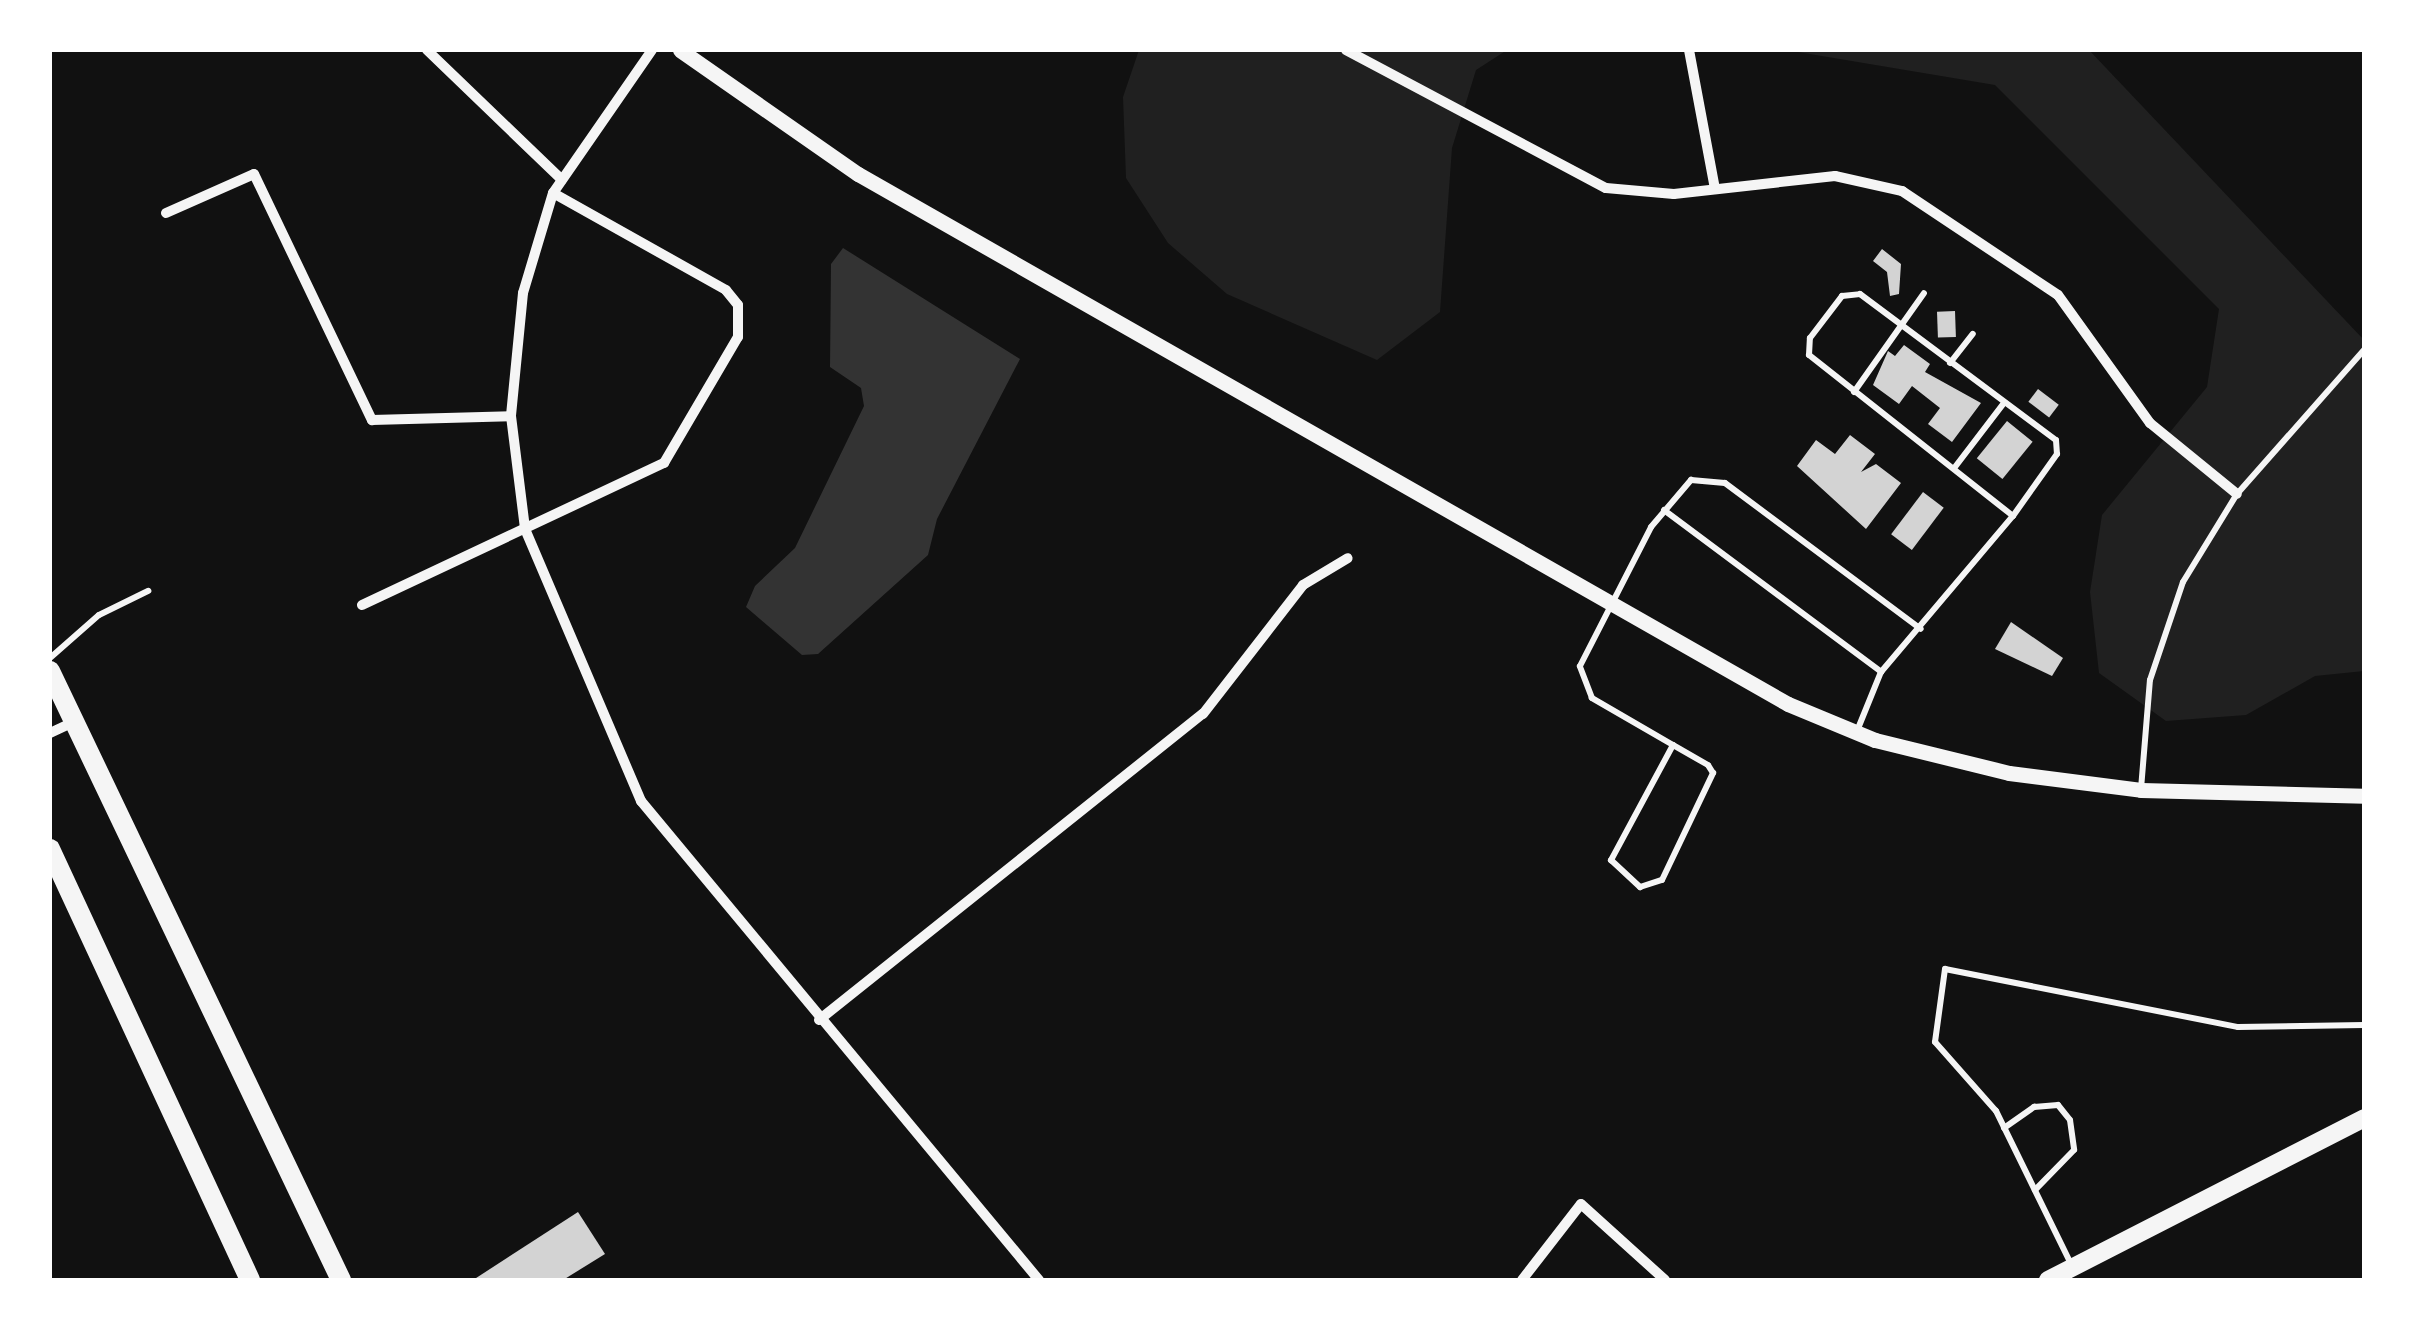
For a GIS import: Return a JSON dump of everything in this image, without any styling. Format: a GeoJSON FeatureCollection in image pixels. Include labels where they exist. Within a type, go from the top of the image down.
{"type":"FeatureCollection","features":[{"type":"Feature","properties":{"kind":"main road"},"geometry":{"type":"LineString","coordinates":[[50,671],[341,1280]]}},
{"type":"Feature","properties":{"kind":"main road"},"geometry":{"type":"LineString","coordinates":[[50,849],[250,1280]]}},
{"type":"Feature","properties":{"kind":"main road"},"geometry":{"type":"LineString","coordinates":[[2048,1280],[2364,1118]]}},
{"type":"Feature","properties":{"kind":"street"},"geometry":{"type":"LineString","coordinates":[[426,50],[562,180]]}},
{"type":"Feature","properties":{"kind":"street"},"geometry":{"type":"LineString","coordinates":[[652,50],[553,193],[523,293],[511,416],[525,529],[640,802],[1039,1280]]}},
{"type":"Feature","properties":{"kind":"street"},"geometry":{"type":"LineString","coordinates":[[680,50],[858,174],[1609,606],[1857,734],[2009,773],[2141,790],[2364,796]]}},
{"type":"Feature","properties":{"kind":"street"},"geometry":{"type":"LineString","coordinates":[[1346,50],[1363,55],[1590,183],[1640,194],[1834,176],[1914,198],[2058,295],[2150,423],[2237,494]]}},
{"type":"Feature","properties":{"kind":"street"},"geometry":{"type":"LineString","coordinates":[[1689,50],[1715,189]]}},
{"type":"Feature","properties":{"kind":"street"},"geometry":{"type":"LineString","coordinates":[[166,214],[254,174],[372,420],[511,416]]}},
{"type":"Feature","properties":{"kind":"street"},"geometry":{"type":"LineString","coordinates":[[362,604],[664,464],[742,321],[726,290],[553,193]]}},
{"type":"Feature","properties":{"kind":"street"},"geometry":{"type":"LineString","coordinates":[[819,1020],[1203,714],[1302,585],[1348,558]]}},
{"type":"Feature","properties":{"kind":"street"},"geometry":{"type":"LineString","coordinates":[[50,733],[74,722]]}},
{"type":"Feature","properties":{"kind":"street"},"geometry":{"type":"LineString","coordinates":[[1522,1280],[1581,1204],[1665,1280]]}},
{"type":"Feature","properties":{"kind":"lane"},"geometry":{"type":"LineString","coordinates":[[1857,734],[1881,672],[2013,516],[2058,445],[1850,292],[1810,338],[1813,360],[2013,516]]}},
{"type":"Feature","properties":{"kind":"lane"},"geometry":{"type":"LineString","coordinates":[[1854,392],[1924,293]]}},
{"type":"Feature","properties":{"kind":"lane"},"geometry":{"type":"LineString","coordinates":[[1950,363],[1972,334]]}},
{"type":"Feature","properties":{"kind":"lane"},"geometry":{"type":"LineString","coordinates":[[2141,790],[2158,647],[2190,567],[2237,494],[2364,350]]}},
{"type":"Feature","properties":{"kind":"lane"},"geometry":{"type":"LineString","coordinates":[[1955,467],[2004,403]]}},
{"type":"Feature","properties":{"kind":"lane"},"geometry":{"type":"LineString","coordinates":[[1673,745],[1610,860],[1640,888],[1662,880],[1715,782],[1708,765],[1584,690],[1583,655],[1664,510],[1691,480],[1725,483],[1921,629]]}},
{"type":"Feature","properties":{"kind":"lane"},"geometry":{"type":"LineString","coordinates":[[1664,510],[1881,672]]}},
{"type":"Feature","properties":{"kind":"lane"},"geometry":{"type":"LineString","coordinates":[[50,658],[99,615],[148,591]]}},
{"type":"Feature","properties":{"kind":"lane"},"geometry":{"type":"LineString","coordinates":[[2072,1268],[2004,1128],[1934,1042],[1946,969],[2238,1027],[2364,1026]]}},
{"type":"Feature","properties":{"kind":"lane"},"geometry":{"type":"LineString","coordinates":[[2004,1128],[2034,1107],[2058,1105],[2070,1120],[2074,1150],[2034,1190]]}},
{"type":"Feature","properties":{"kind":"shaded area"},"geometry":{"type":"Polygon","coordinates":[[[1139,50],[1507,50],[1476,70],[1452,148],[1440,312],[1377,360],[1227,294],[1168,243],[1126,178],[1123,97],[1139,50]]]}},
{"type":"Feature","properties":{"kind":"shaded area"},"geometry":{"type":"Polygon","coordinates":[[[1786,50],[2089,50],[2364,340],[2364,671],[2315,676],[2246,715],[2166,721],[2099,673],[2090,592],[2102,515],[2207,387],[2219,309],[1995,85],[1786,50]]]}},
{"type":"Feature","properties":{"kind":"shaded area"},"geometry":{"type":"Polygon","coordinates":[[[843,248],[1020,359],[937,519],[928,555],[818,654],[802,655],[746,607],[755,586],[795,548],[864,406],[861,388],[830,367],[831,264],[843,248]]]}},
{"type":"Feature","properties":{"kind":"building"},"geometry":{"type":"Polygon","coordinates":[[[1882,249],[1901,264],[1899,294],[1890,296],[1887,272],[1873,261],[1882,249]]]}},
{"type":"Feature","properties":{"kind":"building"},"geometry":{"type":"Polygon","coordinates":[[[1955,311],[1956,337],[1938,338],[1937,312],[1955,311]]]}},
{"type":"Feature","properties":{"kind":"building"},"geometry":{"type":"Polygon","coordinates":[[[1904,345],[1930,364],[1925,372],[1981,403],[1952,442],[1928,424],[1940,408],[1912,386],[1899,404],[1873,385],[1888,351],[1895,356],[1904,345]]]}},
{"type":"Feature","properties":{"kind":"building"},"geometry":{"type":"Polygon","coordinates":[[[2038,389],[2059,405],[2049,417],[2028,402],[2038,389]]]}},
{"type":"Feature","properties":{"kind":"building"},"geometry":{"type":"Polygon","coordinates":[[[2007,421],[2033,442],[2002,479],[1977,458],[2007,421]]]}},
{"type":"Feature","properties":{"kind":"building"},"geometry":{"type":"Polygon","coordinates":[[[1850,435],[1875,454],[1861,472],[1876,464],[1901,483],[1866,529],[1797,466],[1816,440],[1835,454],[1850,435]]]}},
{"type":"Feature","properties":{"kind":"building"},"geometry":{"type":"Polygon","coordinates":[[[1923,492],[1944,508],[1912,550],[1891,534],[1923,492]]]}},
{"type":"Feature","properties":{"kind":"building"},"geometry":{"type":"Polygon","coordinates":[[[2011,622],[2063,658],[2052,676],[1995,649],[2011,622]]]}},
{"type":"Feature","properties":{"kind":"building"},"geometry":{"type":"Polygon","coordinates":[[[578,1212],[605,1254],[563,1280],[473,1280],[578,1212]]]}}]}
